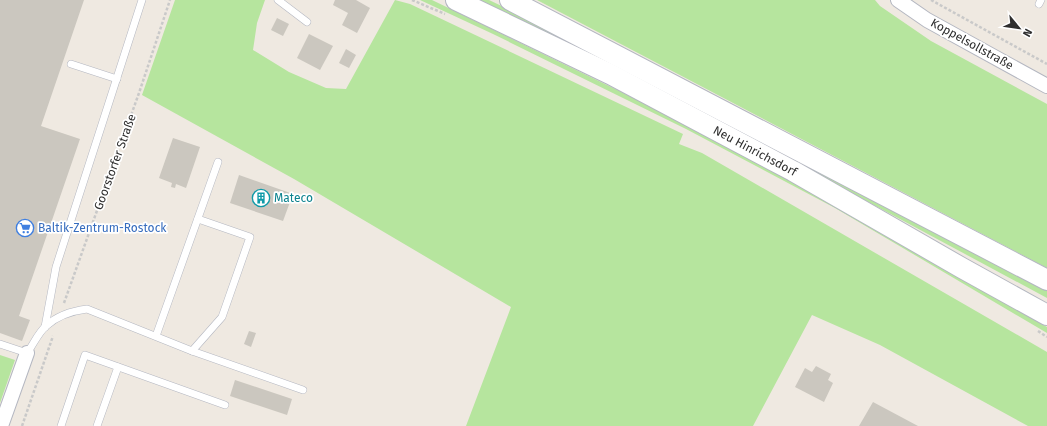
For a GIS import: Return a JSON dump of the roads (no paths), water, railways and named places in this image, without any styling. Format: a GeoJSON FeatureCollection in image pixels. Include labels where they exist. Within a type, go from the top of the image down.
{"type":"FeatureCollection","features":[{"type":"Feature","properties":{"kind":"main road","name":"Neu Hinrichsdorf"},"geometry":{"type":"LineString","coordinates":[[510,0],[1047,280]]}},
{"type":"Feature","properties":{"kind":"main road","name":"Neu Hinrichsdorf"},"geometry":{"type":"LineString","coordinates":[[451,7],[610,74],[793,171],[962,268],[1040,322]]}},
{"type":"Feature","properties":{"kind":"street","name":"Koppelsollstraße"},"geometry":{"type":"LineString","coordinates":[[898,0],[927,20],[1047,86]]}},
{"type":"Feature","properties":{"kind":"street"},"geometry":{"type":"LineString","coordinates":[[1,426],[27,353]]}},
{"type":"Feature","properties":{"kind":"lane"},"geometry":{"type":"LineString","coordinates":[[45,327],[56,267],[142,0]]}},
{"type":"Feature","properties":{"kind":"lane"},"geometry":{"type":"LineString","coordinates":[[278,0],[307,22]]}},
{"type":"Feature","properties":{"kind":"lane"},"geometry":{"type":"LineString","coordinates":[[71,64],[116,79]]}},
{"type":"Feature","properties":{"kind":"lane"},"geometry":{"type":"LineString","coordinates":[[156,336],[218,162]]}},
{"type":"Feature","properties":{"kind":"lane"},"geometry":{"type":"LineString","coordinates":[[192,351],[222,317],[250,237],[198,219]]}},
{"type":"Feature","properties":{"kind":"lane"},"geometry":{"type":"LineString","coordinates":[[0,344],[27,353],[45,327],[71,311],[87,309],[192,351],[302,390]]}},
{"type":"Feature","properties":{"kind":"lane"},"geometry":{"type":"LineString","coordinates":[[61,426],[86,355],[225,405]]}},
{"type":"Feature","properties":{"kind":"lane"},"geometry":{"type":"LineString","coordinates":[[97,426],[118,367]]}},
{"type":"Feature","properties":{"kind":"place","name":"Mateco"},"geometry":{"type":"Point","coordinates":[261,198]}},
{"type":"Feature","properties":{"kind":"place","name":"Baltik-Zentrum-Rostock"},"geometry":{"type":"Point","coordinates":[25,228]}}]}
